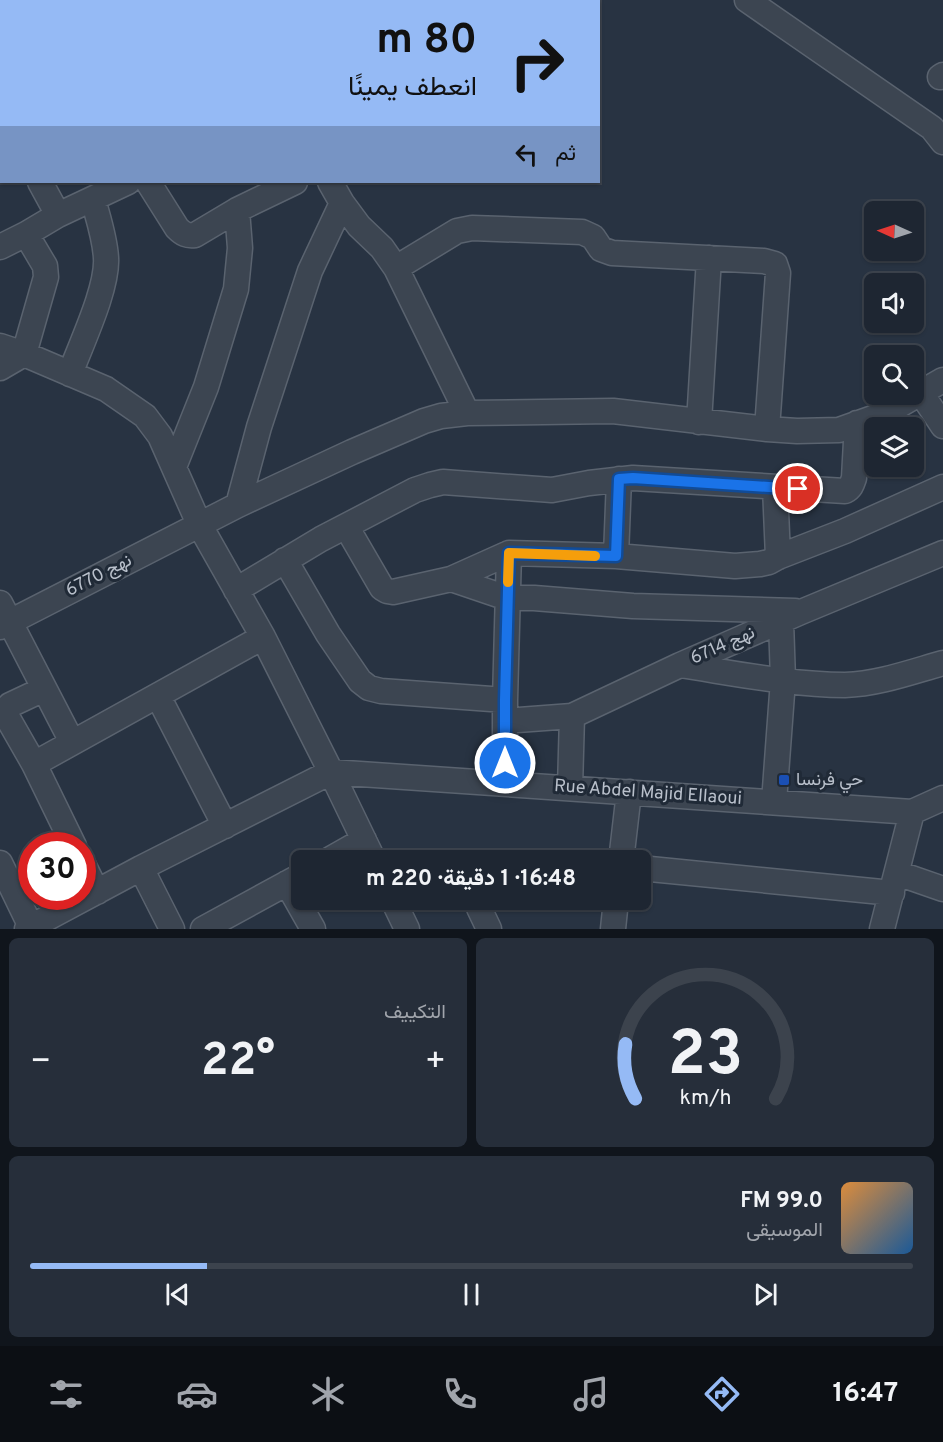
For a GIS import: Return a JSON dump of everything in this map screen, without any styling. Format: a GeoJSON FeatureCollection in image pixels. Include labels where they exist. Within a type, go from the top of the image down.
{"type":"FeatureCollection","features":[{"type":"Feature","properties":{"kind":"street"},"geometry":{"type":"LineString","coordinates":[[747,0],[932,128],[943,142]]}},
{"type":"Feature","properties":{"kind":"street"},"geometry":{"type":"LineString","coordinates":[[41,183],[58,215]]}},
{"type":"Feature","properties":{"kind":"street"},"geometry":{"type":"LineString","coordinates":[[0,247],[122,183]]}},
{"type":"Feature","properties":{"kind":"street"},"geometry":{"type":"LineString","coordinates":[[149,183],[182,234],[195,235],[237,210],[293,183]]}},
{"type":"Feature","properties":{"kind":"street"},"geometry":{"type":"LineString","coordinates":[[331,183],[359,226],[382,248],[396,268],[467,413]]}},
{"type":"Feature","properties":{"kind":"street"},"geometry":{"type":"LineString","coordinates":[[70,374],[94,310],[106,260],[93,199]]}},
{"type":"Feature","properties":{"kind":"street"},"geometry":{"type":"LineString","coordinates":[[238,505],[259,427],[310,271],[342,203]]}},
{"type":"Feature","properties":{"kind":"street"},"geometry":{"type":"LineString","coordinates":[[174,467],[206,387],[236,289],[240,248],[237,210]]}},
{"type":"Feature","properties":{"kind":"street"},"geometry":{"type":"LineString","coordinates":[[396,268],[457,231],[472,228],[582,232],[593,237],[601,249],[612,254],[764,261],[775,264],[778,273],[767,429]]}},
{"type":"Feature","properties":{"kind":"street"},"geometry":{"type":"LineString","coordinates":[[0,368],[24,354],[46,278],[45,266],[26,234]]}},
{"type":"Feature","properties":{"kind":"street"},"geometry":{"type":"LineString","coordinates":[[699,422],[709,258]]}},
{"type":"Feature","properties":{"kind":"street"},"geometry":{"type":"LineString","coordinates":[[0,346],[106,389],[145,416],[160,436],[199,524],[263,637],[369,850]]}},
{"type":"Feature","properties":{"kind":"street","name":"نهج 6770"},"geometry":{"type":"LineString","coordinates":[[924,391],[943,380]]}},
{"type":"Feature","properties":{"kind":"street"},"geometry":{"type":"LineString","coordinates":[[924,398],[943,426]]}},
{"type":"Feature","properties":{"kind":"street","name":"نهج 6770"},"geometry":{"type":"LineString","coordinates":[[3,617],[352,452],[441,416],[467,413],[613,411],[767,429],[839,430],[884,414],[900,405]]}},
{"type":"Feature","properties":{"kind":"street"},"geometry":{"type":"LineString","coordinates":[[236,590],[285,560],[415,490],[443,482],[552,490],[633,478],[845,491],[849,489],[854,478],[857,423]]}},
{"type":"Feature","properties":{"kind":"street"},"geometry":{"type":"LineString","coordinates":[[616,556],[619,479]]}},
{"type":"Feature","properties":{"kind":"street"},"geometry":{"type":"LineString","coordinates":[[775,487],[778,557]]}},
{"type":"Feature","properties":{"kind":"street"},"geometry":{"type":"LineString","coordinates":[[346,526],[382,588],[393,592],[451,579],[509,553],[616,556],[735,566],[760,564],[845,531],[943,488]]}},
{"type":"Feature","properties":{"kind":"street"},"geometry":{"type":"LineString","coordinates":[[505,783],[509,553]]}},
{"type":"Feature","properties":{"kind":"street","name":"نهج 6714"},"geometry":{"type":"LineString","coordinates":[[572,716],[791,616],[943,553]]}},
{"type":"Feature","properties":{"kind":"street"},"geometry":{"type":"LineString","coordinates":[[285,560],[338,650],[360,681],[369,688],[505,710],[572,716],[570,788]]}},
{"type":"Feature","properties":{"kind":"street"},"geometry":{"type":"LineString","coordinates":[[451,579],[507,598],[791,616],[783,680],[774,802]]}},
{"type":"Feature","properties":{"kind":"street"},"geometry":{"type":"LineString","coordinates":[[3,617],[72,742]]}},
{"type":"Feature","properties":{"kind":"street"},"geometry":{"type":"LineString","coordinates":[[34,764],[263,637]]}},
{"type":"Feature","properties":{"kind":"street"},"geometry":{"type":"LineString","coordinates":[[681,665],[783,680],[846,685],[875,682],[943,663]]}},
{"type":"Feature","properties":{"kind":"street"},"geometry":{"type":"LineString","coordinates":[[44,689],[10,705],[6,710],[8,719],[34,764],[67,832]]}},
{"type":"Feature","properties":{"kind":"street"},"geometry":{"type":"LineString","coordinates":[[158,696],[225,826]]}},
{"type":"Feature","properties":{"kind":"street"},"geometry":{"type":"LineString","coordinates":[[0,863],[29,928],[141,868],[331,772]]}},
{"type":"Feature","properties":{"kind":"street","name":"Rue Abdel Majid Ellaoui"},"geometry":{"type":"LineString","coordinates":[[331,772],[912,812]]}},
{"type":"Feature","properties":{"kind":"street"},"geometry":{"type":"LineString","coordinates":[[622,850],[629,792]]}},
{"type":"Feature","properties":{"kind":"street"},"geometry":{"type":"LineString","coordinates":[[882,929],[912,812],[943,798]]}},
{"type":"Feature","properties":{"kind":"street"},"geometry":{"type":"LineString","coordinates":[[141,868],[172,929]]}},
{"type":"Feature","properties":{"kind":"street"},"geometry":{"type":"LineString","coordinates":[[651,869],[894,883],[943,889]]}},
{"type":"Feature","properties":{"kind":"street"},"geometry":{"type":"LineString","coordinates":[[203,929],[235,921],[291,881]]}},
{"type":"Feature","properties":{"kind":"street"},"geometry":{"type":"LineString","coordinates":[[305,910],[312,929]]}},
{"type":"Feature","properties":{"kind":"street"},"geometry":{"type":"LineString","coordinates":[[398,910],[407,929]]}},
{"type":"Feature","properties":{"kind":"street"},"geometry":{"type":"LineString","coordinates":[[613,929],[615,910]]}},
{"type":"Feature","properties":{"kind":"slow traffic"},"geometry":{"type":"LineString","coordinates":[[508,582],[509,553],[595,556]]}},
{"type":"Feature","properties":{"kind":"place","name":"حي فرنسا"},"geometry":{"type":"Point","coordinates":[784,780]}},
{"type":"Feature","properties":{"kind":"route"},"geometry":{"type":"LineString","coordinates":[[505,763],[509,553],[616,556],[619,479],[798,489]]}}]}
